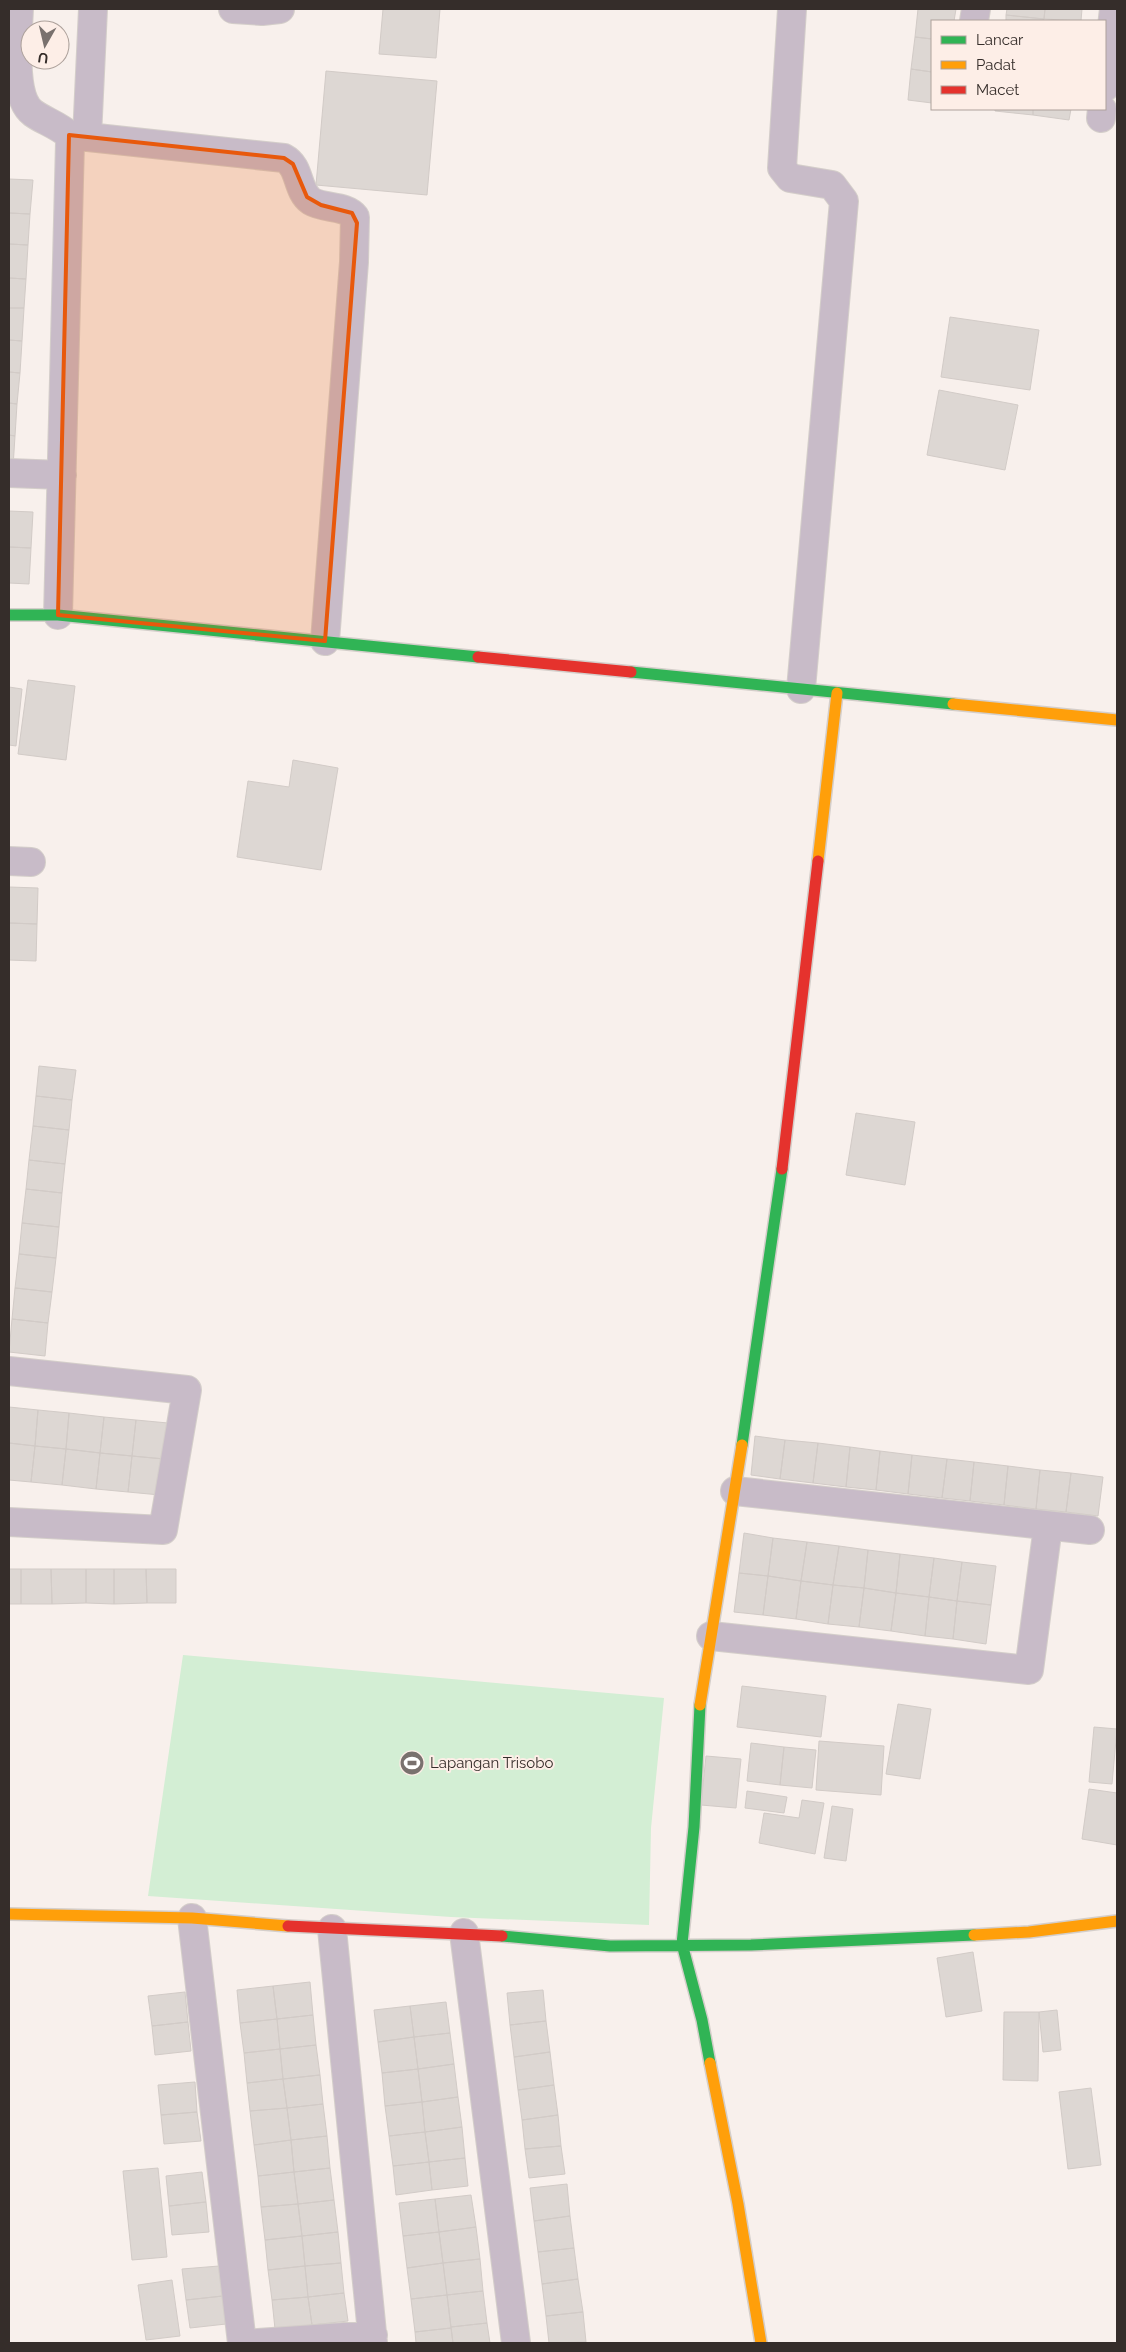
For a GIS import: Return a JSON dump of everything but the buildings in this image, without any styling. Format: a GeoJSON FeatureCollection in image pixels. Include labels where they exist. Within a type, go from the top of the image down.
{"type":"FeatureCollection","features":[{"type":"Feature","properties":{"kind":"street"},"geometry":{"type":"LineString","coordinates":[[19,9],[18,84],[20,114],[78,136],[284,158],[293,164],[303,190],[312,201],[348,211],[355,217],[354,262],[325,641]]}},
{"type":"Feature","properties":{"kind":"street"},"geometry":{"type":"LineString","coordinates":[[58,615],[62,475],[78,136],[93,9]]}},
{"type":"Feature","properties":{"kind":"street"},"geometry":{"type":"LineString","coordinates":[[233,9],[262,11],[280,9]]}},
{"type":"Feature","properties":{"kind":"street"},"geometry":{"type":"LineString","coordinates":[[792,9],[782,168],[790,178],[832,185],[844,201],[801,689]]}},
{"type":"Feature","properties":{"kind":"street"},"geometry":{"type":"LineString","coordinates":[[1106,78],[1114,9]]}},
{"type":"Feature","properties":{"kind":"street"},"geometry":{"type":"LineString","coordinates":[[9,473],[62,475]]}},
{"type":"Feature","properties":{"kind":"street"},"geometry":{"type":"LineString","coordinates":[[9,615],[58,615],[1117,720]]}},
{"type":"Feature","properties":{"kind":"street"},"geometry":{"type":"LineString","coordinates":[[761,2343],[737,2194],[702,2020],[682,1944],[694,1826],[700,1698],[735,1491],[786,1138],[838,693]]}},
{"type":"Feature","properties":{"kind":"street"},"geometry":{"type":"LineString","coordinates":[[9,1371],[187,1390],[164,1530],[9,1522]]}},
{"type":"Feature","properties":{"kind":"street"},"geometry":{"type":"LineString","coordinates":[[735,1491],[1090,1530]]}},
{"type":"Feature","properties":{"kind":"street"},"geometry":{"type":"LineString","coordinates":[[711,1636],[1029,1670],[1048,1526]]}},
{"type":"Feature","properties":{"kind":"street"},"geometry":{"type":"LineString","coordinates":[[9,1914],[192,1918],[332,1928],[464,1933],[610,1946],[751,1945],[1029,1932],[1117,1921]]}},
{"type":"Feature","properties":{"kind":"street"},"geometry":{"type":"LineString","coordinates":[[192,1918],[242,2343]]}},
{"type":"Feature","properties":{"kind":"street"},"geometry":{"type":"LineString","coordinates":[[258,2343],[373,2339],[332,1928]]}},
{"type":"Feature","properties":{"kind":"street"},"geometry":{"type":"LineString","coordinates":[[464,1933],[516,2343]]}},
{"type":"Feature","properties":{"kind":"highlighted area"},"geometry":{"type":"Polygon","coordinates":[[[69,135],[284,158],[293,164],[307,197],[321,205],[352,213],[357,223],[325,641],[58,615],[69,135]]]}},
{"type":"Feature","properties":{"kind":"green space","name":"Lapangan Trisobo"},"geometry":{"type":"Polygon","coordinates":[[[183,1655],[664,1698],[651,1828],[649,1925],[451,1917],[148,1896],[183,1655]]]}},
{"type":"Feature","properties":{"kind":"traffic: fast"},"geometry":{"type":"LineString","coordinates":[[9,615],[58,615],[478,657]]}},
{"type":"Feature","properties":{"kind":"traffic: fast"},"geometry":{"type":"LineString","coordinates":[[631,672],[953,704]]}},
{"type":"Feature","properties":{"kind":"traffic: fast"},"geometry":{"type":"LineString","coordinates":[[742,1445],[782,1169]]}},
{"type":"Feature","properties":{"kind":"traffic: fast"},"geometry":{"type":"LineString","coordinates":[[700,1705],[694,1827],[682,1944],[702,2020],[710,2063]]}},
{"type":"Feature","properties":{"kind":"traffic: fast"},"geometry":{"type":"LineString","coordinates":[[502,1936],[610,1946],[751,1945],[974,1935]]}},
{"type":"Feature","properties":{"kind":"traffic: slow"},"geometry":{"type":"LineString","coordinates":[[818,861],[837,693]]}},
{"type":"Feature","properties":{"kind":"traffic: slow"},"geometry":{"type":"LineString","coordinates":[[953,704],[1117,720]]}},
{"type":"Feature","properties":{"kind":"traffic: slow"},"geometry":{"type":"LineString","coordinates":[[700,1705],[742,1445]]}},
{"type":"Feature","properties":{"kind":"traffic: slow"},"geometry":{"type":"LineString","coordinates":[[9,1914],[192,1918],[288,1926]]}},
{"type":"Feature","properties":{"kind":"traffic: slow"},"geometry":{"type":"LineString","coordinates":[[974,1935],[1029,1932],[1117,1921]]}},
{"type":"Feature","properties":{"kind":"traffic: slow"},"geometry":{"type":"LineString","coordinates":[[710,2063],[738,2204],[761,2343]]}},
{"type":"Feature","properties":{"kind":"traffic: jam"},"geometry":{"type":"LineString","coordinates":[[478,657],[631,672]]}},
{"type":"Feature","properties":{"kind":"traffic: jam"},"geometry":{"type":"LineString","coordinates":[[782,1169],[818,861]]}},
{"type":"Feature","properties":{"kind":"traffic: jam"},"geometry":{"type":"LineString","coordinates":[[288,1926],[502,1936]]}},
{"type":"Feature","properties":{"kind":"place","name":"Lapangan Trisobo"},"geometry":{"type":"Point","coordinates":[412,1763]}}]}
